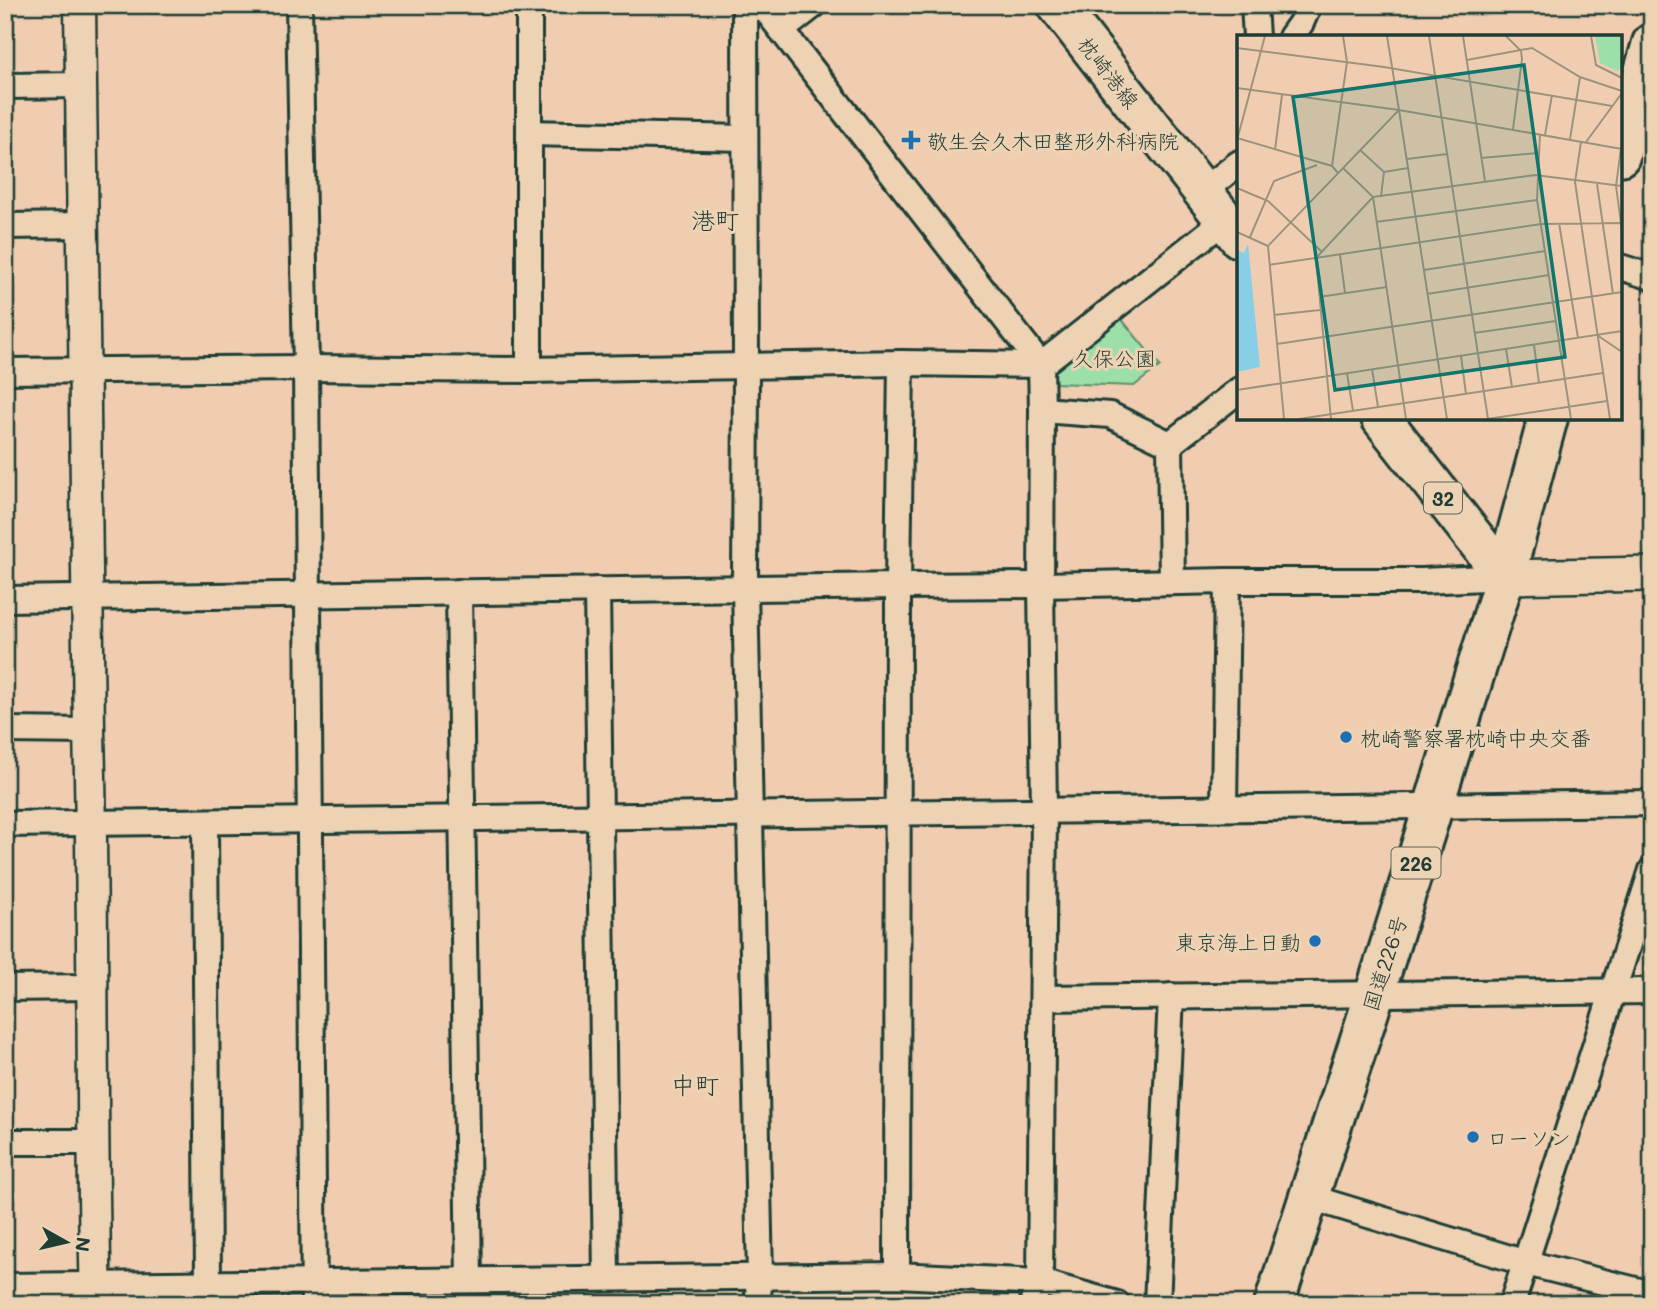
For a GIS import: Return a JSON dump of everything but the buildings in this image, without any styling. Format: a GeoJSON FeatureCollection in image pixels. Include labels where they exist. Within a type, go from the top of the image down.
{"type":"FeatureCollection","features":[{"type":"Feature","properties":{"kind":"main road","name":"枕崎港線"},"geometry":{"type":"LineString","coordinates":[[1056,5],[1222,217]]}},
{"type":"Feature","properties":{"kind":"main road"},"geometry":{"type":"LineString","coordinates":[[1622,149],[1652,43]]}},
{"type":"Feature","properties":{"kind":"main road","name":"32"},"geometry":{"type":"LineString","coordinates":[[1383,420],[1505,577]]}},
{"type":"Feature","properties":{"kind":"main road","name":"国道226号"},"geometry":{"type":"LineString","coordinates":[[1274,1304],[1505,577],[1547,420]]}},
{"type":"Feature","properties":{"kind":"main road"},"geometry":{"type":"LineString","coordinates":[[1505,577],[1652,573]]}},
{"type":"Feature","properties":{"kind":"street"},"geometry":{"type":"LineString","coordinates":[[80,5],[96,1294]]}},
{"type":"Feature","properties":{"kind":"street"},"geometry":{"type":"LineString","coordinates":[[299,5],[306,368],[314,1292]]}},
{"type":"Feature","properties":{"kind":"street"},"geometry":{"type":"LineString","coordinates":[[528,370],[529,5]]}},
{"type":"Feature","properties":{"kind":"street"},"geometry":{"type":"LineString","coordinates":[[744,5],[745,588],[760,1277],[757,1304]]}},
{"type":"Feature","properties":{"kind":"street"},"geometry":{"type":"LineString","coordinates":[[762,5],[1041,365],[1043,998],[1036,1293]]}},
{"type":"Feature","properties":{"kind":"street"},"geometry":{"type":"LineString","coordinates":[[782,30],[814,5]]}},
{"type":"Feature","properties":{"kind":"street"},"geometry":{"type":"LineString","coordinates":[[1254,5],[1256,35]]}},
{"type":"Feature","properties":{"kind":"street"},"geometry":{"type":"LineString","coordinates":[[1292,35],[1309,5]]}},
{"type":"Feature","properties":{"kind":"street"},"geometry":{"type":"LineString","coordinates":[[5,86],[81,85]]}},
{"type":"Feature","properties":{"kind":"street"},"geometry":{"type":"LineString","coordinates":[[529,133],[745,138]]}},
{"type":"Feature","properties":{"kind":"street"},"geometry":{"type":"LineString","coordinates":[[5,371],[306,368],[528,370],[901,363],[1041,365],[1222,217],[1237,169]]}},
{"type":"Feature","properties":{"kind":"street"},"geometry":{"type":"LineString","coordinates":[[5,226],[83,225]]}},
{"type":"Feature","properties":{"kind":"street"},"geometry":{"type":"LineString","coordinates":[[1622,268],[1652,277]]}},
{"type":"Feature","properties":{"kind":"street"},"geometry":{"type":"LineString","coordinates":[[897,1275],[901,363]]}},
{"type":"Feature","properties":{"kind":"street"},"geometry":{"type":"LineString","coordinates":[[1170,444],[1237,392]]}},
{"type":"Feature","properties":{"kind":"street"},"geometry":{"type":"LineString","coordinates":[[1042,410],[1110,415],[1170,444]]}},
{"type":"Feature","properties":{"kind":"street"},"geometry":{"type":"LineString","coordinates":[[1170,444],[1172,582]]}},
{"type":"Feature","properties":{"kind":"street"},"geometry":{"type":"LineString","coordinates":[[5,598],[1227,581],[1422,581],[1505,577]]}},
{"type":"Feature","properties":{"kind":"street"},"geometry":{"type":"LineString","coordinates":[[1224,808],[1227,581]]}},
{"type":"Feature","properties":{"kind":"street"},"geometry":{"type":"LineString","coordinates":[[597,590],[606,1278]]}},
{"type":"Feature","properties":{"kind":"street"},"geometry":{"type":"LineString","coordinates":[[459,592],[469,1280]]}},
{"type":"Feature","properties":{"kind":"street"},"geometry":{"type":"LineString","coordinates":[[5,730],[89,731]]}},
{"type":"Feature","properties":{"kind":"street"},"geometry":{"type":"LineString","coordinates":[[5,824],[1652,803]]}},
{"type":"Feature","properties":{"kind":"street"},"geometry":{"type":"LineString","coordinates":[[205,822],[208,1283]]}},
{"type":"Feature","properties":{"kind":"street"},"geometry":{"type":"LineString","coordinates":[[1512,1304],[1652,870]]}},
{"type":"Feature","properties":{"kind":"street"},"geometry":{"type":"LineString","coordinates":[[5,988],[91,987]]}},
{"type":"Feature","properties":{"kind":"street"},"geometry":{"type":"LineString","coordinates":[[1043,998],[1652,991]]}},
{"type":"Feature","properties":{"kind":"street"},"geometry":{"type":"LineString","coordinates":[[1157,1304],[1171,996]]}},
{"type":"Feature","properties":{"kind":"street"},"geometry":{"type":"LineString","coordinates":[[5,1142],[94,1142]]}},
{"type":"Feature","properties":{"kind":"street"},"geometry":{"type":"LineString","coordinates":[[1308,1197],[1526,1263],[1652,1294]]}},
{"type":"Feature","properties":{"kind":"street"},"geometry":{"type":"LineString","coordinates":[[5,1286],[96,1294],[208,1283],[314,1292],[469,1280],[897,1275],[1117,1304]]}},
{"type":"Feature","properties":{"kind":"green space","name":"久保公園"},"geometry":{"type":"Polygon","coordinates":[[[1119,316],[1160,366],[1134,386],[1054,383],[1054,368],[1119,316]]]}},
{"type":"Feature","properties":{"kind":"place","name":"敬生会久木田整形外科病院"},"geometry":{"type":"Point","coordinates":[911,140]}},
{"type":"Feature","properties":{"kind":"place","name":"枕崎警察署枕崎中央交番"},"geometry":{"type":"Point","coordinates":[1346,737]}},
{"type":"Feature","properties":{"kind":"place","name":"東京海上日動"},"geometry":{"type":"Point","coordinates":[1315,941]}},
{"type":"Feature","properties":{"kind":"place","name":"ローソン"},"geometry":{"type":"Point","coordinates":[1473,1137]}},
{"type":"Feature","properties":{"kind":"district","name":"港町"},"geometry":{"type":"Point","coordinates":[715,219]}},
{"type":"Feature","properties":{"kind":"district","name":"中町"},"geometry":{"type":"Point","coordinates":[695,1084]}}]}
